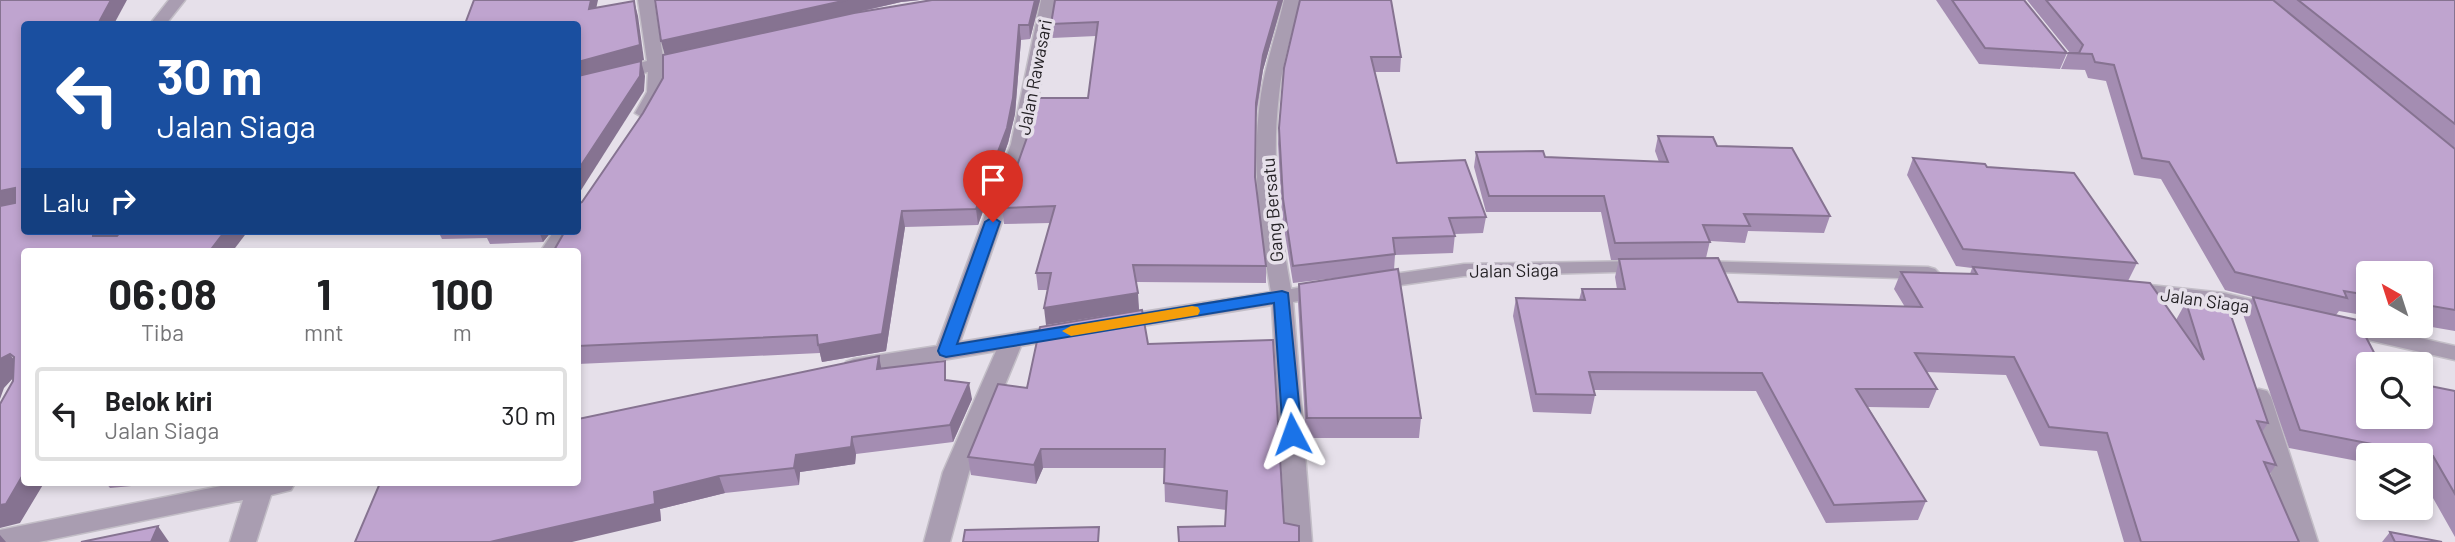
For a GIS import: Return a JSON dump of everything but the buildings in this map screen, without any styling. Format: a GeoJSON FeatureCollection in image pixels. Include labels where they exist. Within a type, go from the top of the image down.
{"type":"FeatureCollection","features":[{"type":"Feature","properties":{"kind":"street"},"geometry":{"type":"LineString","coordinates":[[160,21],[177,0]]}},
{"type":"Feature","properties":{"kind":"street"},"geometry":{"type":"LineString","coordinates":[[636,127],[656,92],[656,64],[646,0]]}},
{"type":"Feature","properties":{"kind":"street","name":"Jalan Rawasari"},"geometry":{"type":"LineString","coordinates":[[946,351],[1020,144],[1049,0]]}},
{"type":"Feature","properties":{"kind":"street","name":"Gang Bersatu"},"geometry":{"type":"LineString","coordinates":[[1292,0],[1270,94],[1265,170],[1273,248],[1282,296],[1299,542]]}},
{"type":"Feature","properties":{"kind":"street"},"geometry":{"type":"LineString","coordinates":[[581,84],[707,52]]}},
{"type":"Feature","properties":{"kind":"street","name":"Jalan Siaga"},"geometry":{"type":"LineString","coordinates":[[839,370],[1282,296],[1464,271],[1718,267],[1954,275]]}},
{"type":"Feature","properties":{"kind":"street","name":"Jalan Siaga"},"geometry":{"type":"LineString","coordinates":[[2116,288],[2224,300],[2292,316]]}},
{"type":"Feature","properties":{"kind":"street"},"geometry":{"type":"LineString","coordinates":[[2224,300],[2234,326]]}},
{"type":"Feature","properties":{"kind":"street"},"geometry":{"type":"LineString","coordinates":[[2319,322],[2455,353]]}},
{"type":"Feature","properties":{"kind":"street"},"geometry":{"type":"LineString","coordinates":[[937,542],[956,472],[1012,340]]}},
{"type":"Feature","properties":{"kind":"street"},"geometry":{"type":"LineString","coordinates":[[2253,379],[2305,542]]}},
{"type":"Feature","properties":{"kind":"street"},"geometry":{"type":"LineString","coordinates":[[0,540],[74,534],[267,486]]}},
{"type":"Feature","properties":{"kind":"street"},"geometry":{"type":"LineString","coordinates":[[243,542],[271,486]]}},
{"type":"Feature","properties":{"kind":"slow traffic"},"geometry":{"type":"LineString","coordinates":[[1071,331],[1192,311]]}},
{"type":"Feature","properties":{"kind":"route"},"geometry":{"type":"LineString","coordinates":[[993,222],[946,351],[1282,296],[1292,434]]}}]}
